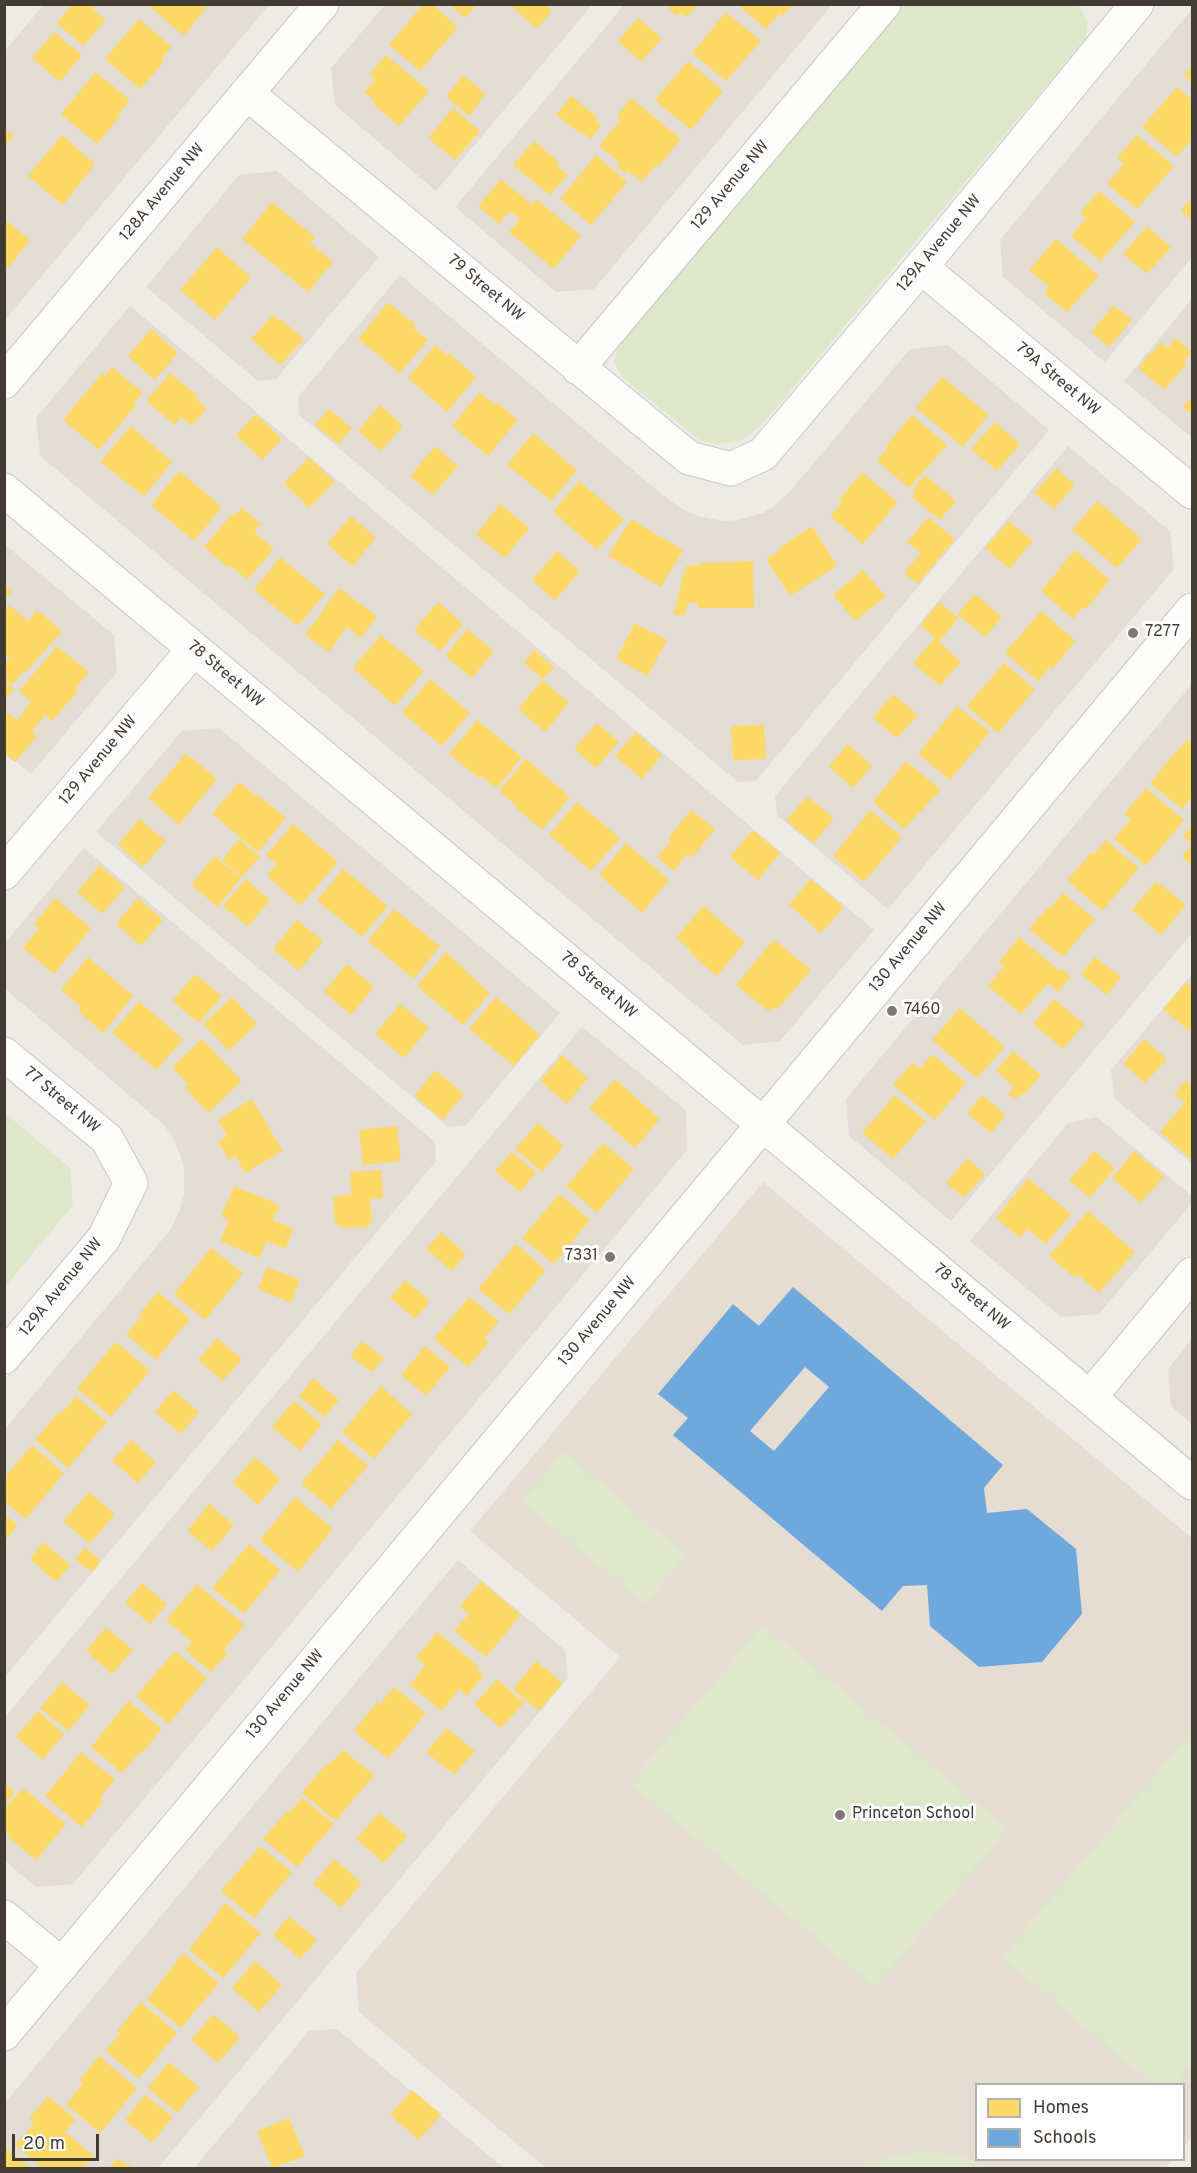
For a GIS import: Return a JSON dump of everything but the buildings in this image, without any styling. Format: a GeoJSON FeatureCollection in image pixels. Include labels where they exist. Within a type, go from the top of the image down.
{"type":"FeatureCollection","features":[{"type":"Feature","properties":{"kind":"street","name":"128A Avenue NW"},"geometry":{"type":"LineString","coordinates":[[4,382],[322,4]]}},
{"type":"Feature","properties":{"kind":"street","name":"129 Avenue NW"},"geometry":{"type":"LineString","coordinates":[[578,368],[884,4]]}},
{"type":"Feature","properties":{"kind":"street","name":"129A Avenue NW"},"geometry":{"type":"LineString","coordinates":[[731,469],[763,454],[921,267],[1119,11]]}},
{"type":"Feature","properties":{"kind":"street","name":"79 Street NW"},"geometry":{"type":"LineString","coordinates":[[248,94],[689,458],[731,469]]}},
{"type":"Feature","properties":{"kind":"street","name":"79A Street NW"},"geometry":{"type":"LineString","coordinates":[[921,267],[1192,492]]}},
{"type":"Feature","properties":{"kind":"street","name":"78 Street NW"},"geometry":{"type":"LineString","coordinates":[[4,490],[1192,1483]]}},
{"type":"Feature","properties":{"kind":"street","name":"130 Avenue NW"},"geometry":{"type":"LineString","coordinates":[[4,2034],[1192,610]]}},
{"type":"Feature","properties":{"kind":"street","name":"129 Avenue NW"},"geometry":{"type":"LineString","coordinates":[[4,873],[194,649]]}},
{"type":"Feature","properties":{"kind":"street","name":"77 Street NW"},"geometry":{"type":"LineString","coordinates":[[4,1054],[107,1139],[131,1183]]}},
{"type":"Feature","properties":{"kind":"street","name":"129A Avenue NW"},"geometry":{"type":"LineString","coordinates":[[4,1357],[104,1238],[131,1183]]}},
{"type":"Feature","properties":{"kind":"street"},"geometry":{"type":"LineString","coordinates":[[1090,1397],[1192,1274]]}},
{"type":"Feature","properties":{"kind":"street"},"geometry":{"type":"LineString","coordinates":[[4,1917],[62,1965]]}},
{"type":"Feature","properties":{"kind":"shaded area"},"geometry":{"type":"Polygon","coordinates":[[[43,5],[269,5],[5,320],[5,51],[43,5]]]}},
{"type":"Feature","properties":{"kind":"shaded area"},"geometry":{"type":"Polygon","coordinates":[[[385,5],[592,5],[436,191],[335,105],[331,68],[385,5]]]}},
{"type":"Feature","properties":{"kind":"shaded area"},"geometry":{"type":"Polygon","coordinates":[[[624,5],[832,5],[594,289],[556,292],[455,207],[624,5]]]}},
{"type":"Feature","properties":{"kind":"shaded area"},"geometry":{"type":"Polygon","coordinates":[[[1192,9],[1192,257],[1105,362],[1003,277],[1000,240],[1192,9]]]}},
{"type":"Feature","properties":{"kind":"shaded area"},"geometry":{"type":"Polygon","coordinates":[[[277,171],[379,257],[276,379],[258,381],[146,287],[239,175],[277,171]]]}},
{"type":"Feature","properties":{"kind":"shaded area"},"geometry":{"type":"Polygon","coordinates":[[[400,275],[669,500],[700,517],[725,521],[738,520],[763,513],[774,506],[792,489],[910,349],[948,345],[1049,430],[756,781],[738,782],[299,415],[298,397],[400,275]]]}},
{"type":"Feature","properties":{"kind":"shaded area"},"geometry":{"type":"Polygon","coordinates":[[[1192,299],[1192,438],[1124,381],[1192,299]]]}},
{"type":"Feature","properties":{"kind":"shaded area"},"geometry":{"type":"Polygon","coordinates":[[[130,306],[874,930],[780,1041],[743,1045],[40,456],[36,418],[130,306]]]}},
{"type":"Feature","properties":{"kind":"shaded area"},"geometry":{"type":"Polygon","coordinates":[[[1068,446],[1170,531],[1174,569],[888,909],[777,815],[775,796],[1068,446]]]}},
{"type":"Feature","properties":{"kind":"shaded area"},"geometry":{"type":"Polygon","coordinates":[[[4,544],[114,635],[117,672],[31,774],[5,752],[4,544]]]}},
{"type":"Feature","properties":{"kind":"shaded area"},"geometry":{"type":"Polygon","coordinates":[[[1192,684],[1192,933],[951,1221],[849,1136],[846,1099],[1192,684]]]}},
{"type":"Feature","properties":{"kind":"shaded area"},"geometry":{"type":"Polygon","coordinates":[[[219,728],[560,1013],[466,1125],[448,1127],[96,832],[182,731],[219,728]]]}},
{"type":"Feature","properties":{"kind":"shaded area"},"geometry":{"type":"Polygon","coordinates":[[[84,848],[435,1142],[436,1161],[5,1677],[5,1429],[171,1229],[184,1195],[182,1160],[173,1137],[163,1124],[5,989],[5,943],[84,848]]]}},
{"type":"Feature","properties":{"kind":"shaded area"},"geometry":{"type":"Polygon","coordinates":[[[1192,974],[1192,1164],[1114,1098],[1111,1070],[1192,974]]]}},
{"type":"Feature","properties":{"kind":"shaded area"},"geometry":{"type":"Polygon","coordinates":[[[582,1027],[686,1110],[687,1150],[73,1884],[36,1887],[5,1861],[5,1717],[582,1027]]]}},
{"type":"Feature","properties":{"kind":"shaded area"},"geometry":{"type":"Polygon","coordinates":[[[1097,1117],[1192,1196],[1192,1203],[1099,1314],[1061,1317],[970,1241],[1068,1123],[1097,1117]]]}},
{"type":"Feature","properties":{"kind":"shaded area","name":"Princeton School"},"geometry":{"type":"Polygon","coordinates":[[[763,1182],[1192,1538],[1192,2136],[1185,2146],[1185,2083],[975,2083],[975,2161],[1172,2161],[1165,2168],[546,2168],[359,2012],[356,1973],[620,1657],[470,1531],[763,1182]]]}},
{"type":"Feature","properties":{"kind":"shaded area"},"geometry":{"type":"Polygon","coordinates":[[[1192,1339],[1192,1424],[1171,1406],[1168,1369],[1192,1339]]]}},
{"type":"Feature","properties":{"kind":"shaded area"},"geometry":{"type":"Polygon","coordinates":[[[458,1560],[565,1650],[568,1678],[158,2168],[5,2168],[5,2103],[458,1560]]]}},
{"type":"Feature","properties":{"kind":"shaded area"},"geometry":{"type":"Polygon","coordinates":[[[337,2029],[504,2168],[194,2168],[309,2031],[337,2029]]]}},
{"type":"Feature","properties":{"kind":"green space"},"geometry":{"type":"Polygon","coordinates":[[[1076,4],[1086,20],[1086,38],[760,427],[740,441],[718,444],[699,440],[621,376],[614,360],[619,341],[904,5],[1076,4]]]}},
{"type":"Feature","properties":{"kind":"green space"},"geometry":{"type":"Polygon","coordinates":[[[5,1113],[70,1168],[73,1205],[5,1287],[5,1113]]]}},
{"type":"Feature","properties":{"kind":"green space"},"geometry":{"type":"Polygon","coordinates":[[[564,1452],[686,1555],[645,1604],[522,1501],[564,1452]]]}},
{"type":"Feature","properties":{"kind":"green space"},"geometry":{"type":"Polygon","coordinates":[[[763,1625],[1007,1829],[875,1987],[630,1783],[763,1625]]]}},
{"type":"Feature","properties":{"kind":"green space"},"geometry":{"type":"Polygon","coordinates":[[[1192,1732],[1192,2064],[1176,2083],[1152,2083],[1002,1957],[1192,1732]]]}},
{"type":"Feature","properties":{"kind":"green space"},"geometry":{"type":"Polygon","coordinates":[[[923,2151],[964,2155],[984,2168],[864,2168],[876,2161],[923,2151]]]}},
{"type":"Feature","properties":{"kind":"place","name":"7277"},"geometry":{"type":"Point","coordinates":[1133,633]}},
{"type":"Feature","properties":{"kind":"place","name":"7460"},"geometry":{"type":"Point","coordinates":[892,1011]}},
{"type":"Feature","properties":{"kind":"place","name":"7331"},"geometry":{"type":"Point","coordinates":[610,1257]}},
{"type":"Feature","properties":{"kind":"place","name":"Princeton School"},"geometry":{"type":"Point","coordinates":[840,1815]}}]}
